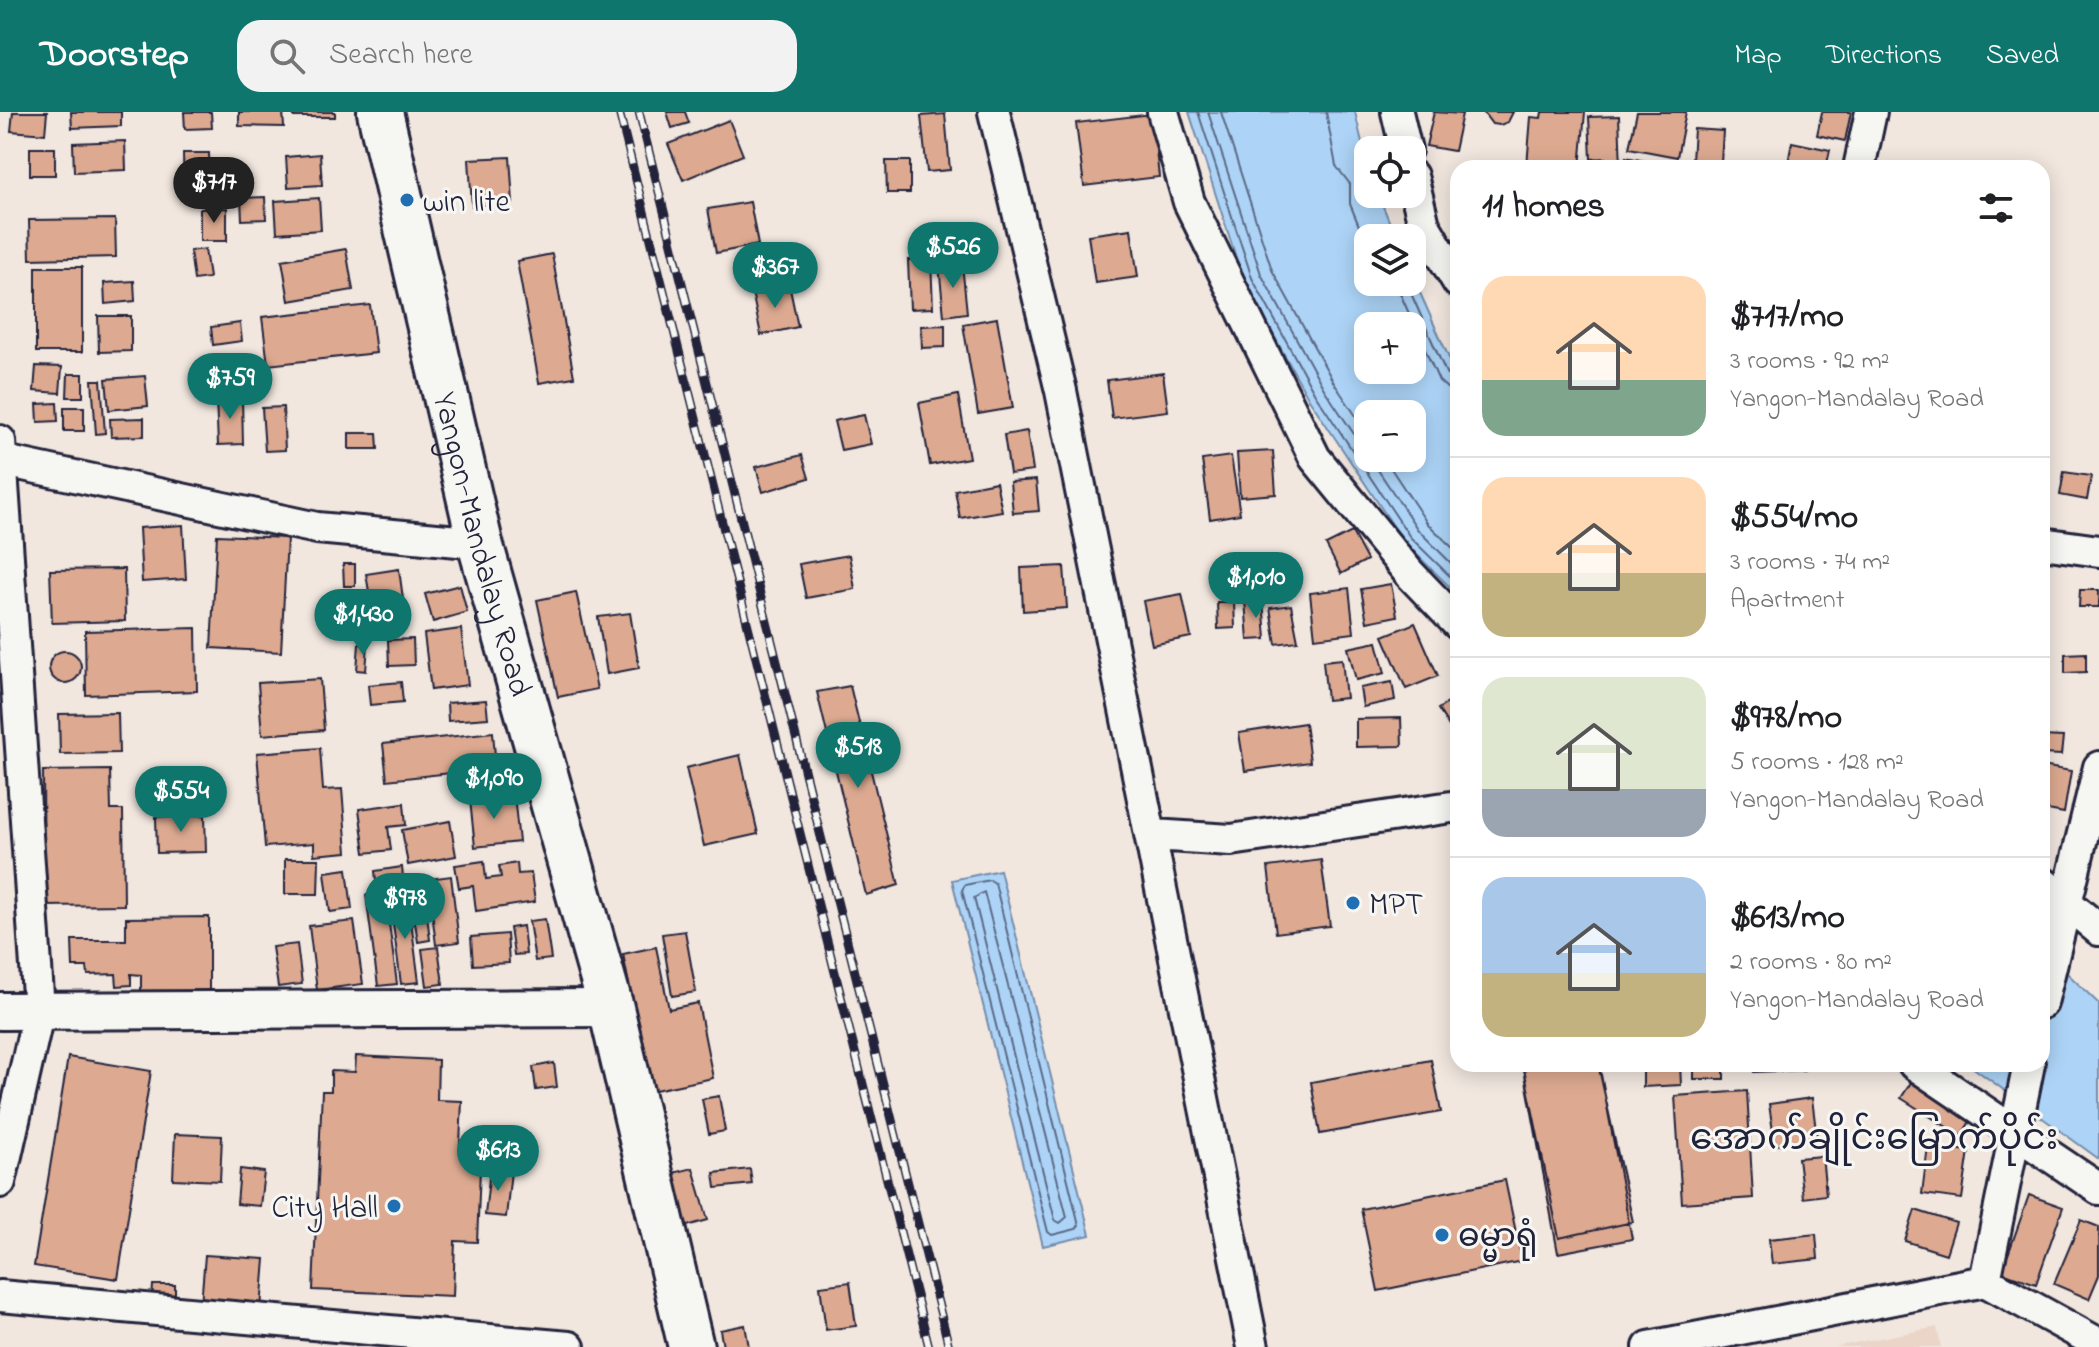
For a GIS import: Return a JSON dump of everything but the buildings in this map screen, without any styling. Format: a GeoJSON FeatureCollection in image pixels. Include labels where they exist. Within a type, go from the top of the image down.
{"type":"FeatureCollection","features":[{"type":"Feature","properties":{"kind":"highway","name":"Yangon-Mandalay Road"},"geometry":{"type":"LineString","coordinates":[[380,112],[480,543],[611,1008],[691,1347]]}},
{"type":"Feature","properties":{"kind":"street"},"geometry":{"type":"LineString","coordinates":[[994,112],[1061,391],[1153,835],[1253,1347]]}},
{"type":"Feature","properties":{"kind":"street"},"geometry":{"type":"LineString","coordinates":[[1163,112],[1189,202],[1315,458],[1410,574],[1450,616]]}},
{"type":"Feature","properties":{"kind":"street"},"geometry":{"type":"LineString","coordinates":[[1397,112],[1403,136]]}},
{"type":"Feature","properties":{"kind":"street"},"geometry":{"type":"LineString","coordinates":[[1861,160],[1871,112]]}},
{"type":"Feature","properties":{"kind":"street"},"geometry":{"type":"LineString","coordinates":[[1420,208],[1424,225],[1450,269]]}},
{"type":"Feature","properties":{"kind":"street"},"geometry":{"type":"LineString","coordinates":[[0,1182],[15,1011],[1,454],[317,528],[480,543]]}},
{"type":"Feature","properties":{"kind":"street"},"geometry":{"type":"LineString","coordinates":[[2050,544],[2099,551]]}},
{"type":"Feature","properties":{"kind":"street"},"geometry":{"type":"LineString","coordinates":[[2050,928],[2054,890],[2088,850],[2099,767]]}},
{"type":"Feature","properties":{"kind":"street"},"geometry":{"type":"LineString","coordinates":[[1153,835],[1231,840],[1450,807]]}},
{"type":"Feature","properties":{"kind":"street"},"geometry":{"type":"LineString","coordinates":[[2054,890],[2099,930]]}},
{"type":"Feature","properties":{"kind":"street"},"geometry":{"type":"LineString","coordinates":[[15,1011],[611,1008]]}},
{"type":"Feature","properties":{"kind":"street"},"geometry":{"type":"LineString","coordinates":[[1926,1072],[2015,1129],[2099,1189]]}},
{"type":"Feature","properties":{"kind":"street"},"geometry":{"type":"LineString","coordinates":[[1985,1281],[2027,1072]]}},
{"type":"Feature","properties":{"kind":"street"},"geometry":{"type":"LineString","coordinates":[[1649,1347],[1985,1281],[2099,1344]]}},
{"type":"Feature","properties":{"kind":"street"},"geometry":{"type":"LineString","coordinates":[[0,1296],[569,1347]]}},
{"type":"Feature","properties":{"kind":"shaded area"},"geometry":{"type":"Polygon","coordinates":[[[1937,1327],[1941,1347],[1834,1347],[1937,1327]]]}},
{"type":"Feature","properties":{"kind":"water"},"geometry":{"type":"Polygon","coordinates":[[[1189,112],[1355,112],[1360,136],[1354,136],[1354,208],[1384,208],[1390,224],[1354,224],[1354,296],[1421,296],[1450,360],[1450,587],[1404,542],[1357,472],[1426,472],[1426,400],[1354,400],[1354,467],[1309,399],[1244,282],[1189,112]]]}},
{"type":"Feature","properties":{"kind":"water"},"geometry":{"type":"Polygon","coordinates":[[[1000,870],[1090,1235],[1043,1246],[952,880],[1000,870]]]}},
{"type":"Feature","properties":{"kind":"water"},"geometry":{"type":"Polygon","coordinates":[[[2050,957],[2099,1004],[2099,1159],[1979,1072],[2050,1072],[2050,957]]]}},
{"type":"Feature","properties":{"kind":"railway"},"geometry":{"type":"LineString","coordinates":[[619,112],[929,1347]]}},
{"type":"Feature","properties":{"kind":"railway"},"geometry":{"type":"LineString","coordinates":[[639,112],[949,1347]]}},
{"type":"Feature","properties":{"kind":"place","name":"win lite"},"geometry":{"type":"Point","coordinates":[407,200]}},
{"type":"Feature","properties":{"kind":"place","name":"MPT"},"geometry":{"type":"Point","coordinates":[1353,903]}},
{"type":"Feature","properties":{"kind":"place","name":"City Hall"},"geometry":{"type":"Point","coordinates":[394,1206]}},
{"type":"Feature","properties":{"kind":"place","name":"ဓမ္မာရုံ"},"geometry":{"type":"Point","coordinates":[1442,1235]}},
{"type":"Feature","properties":{"kind":"district","name":"အောက်ချိုင်းမြောက်ပိုင်း"},"geometry":{"type":"Point","coordinates":[1874,1136]}}]}
